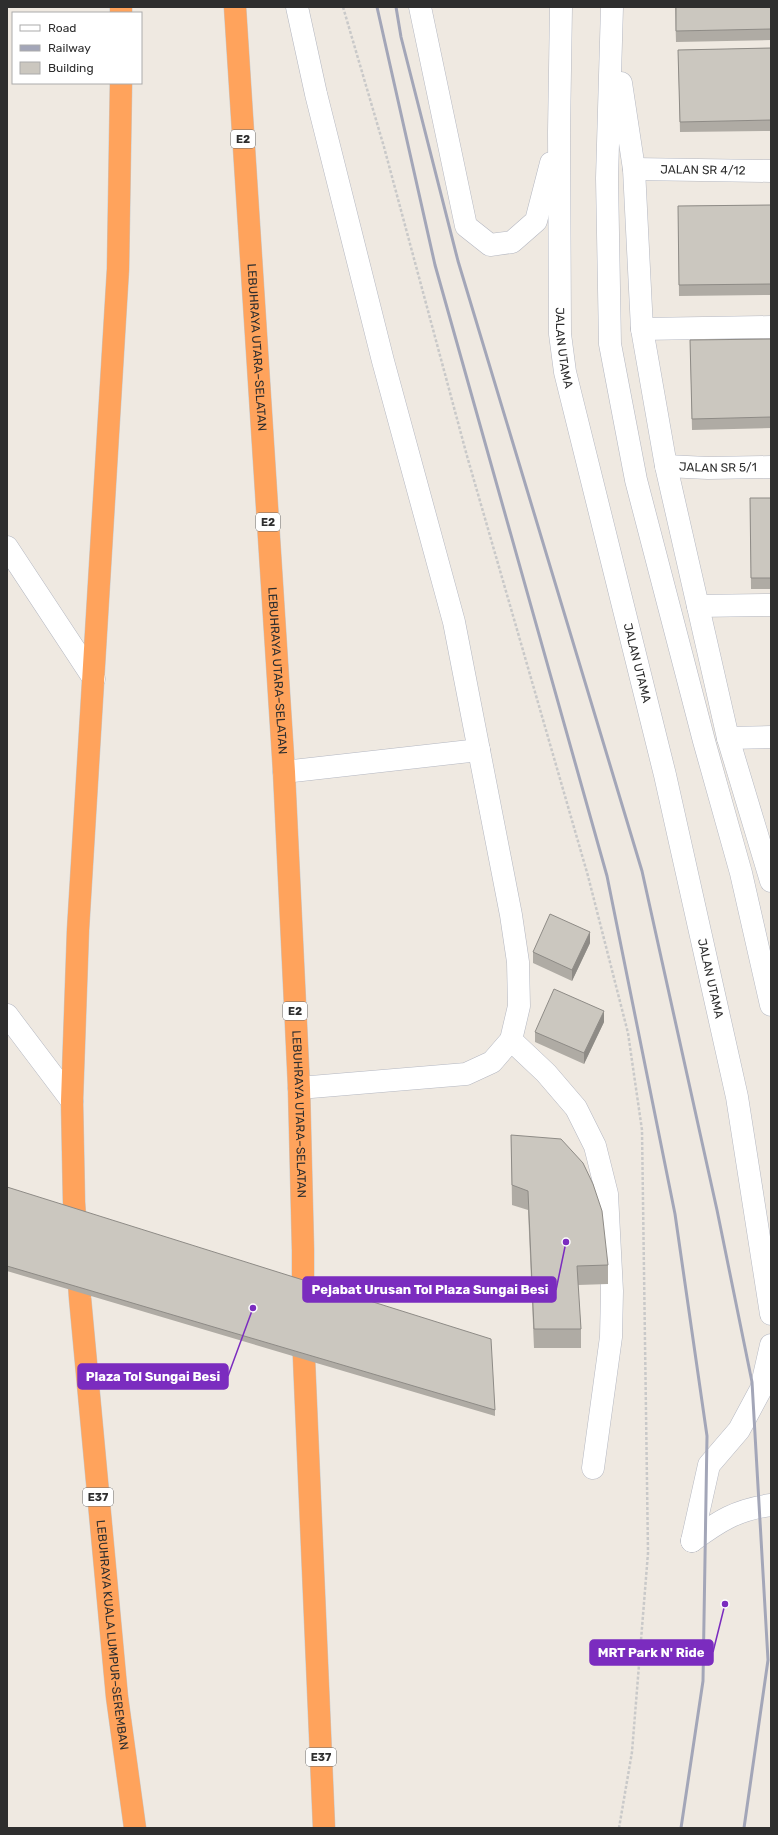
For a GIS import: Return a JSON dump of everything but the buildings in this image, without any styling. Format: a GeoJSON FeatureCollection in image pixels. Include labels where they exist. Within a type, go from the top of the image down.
{"type":"FeatureCollection","features":[{"type":"Feature","properties":{"kind":"highway","name":"LEBUHRAYA UTARA–SELATAN"},"geometry":{"type":"LineString","coordinates":[[235,7],[284,772],[298,1088],[303,1250],[303,1335]]}},
{"type":"Feature","properties":{"kind":"highway"},"geometry":{"type":"LineString","coordinates":[[72,1102],[78,930],[118,269],[121,84]]}},
{"type":"Feature","properties":{"kind":"highway","name":"LEBUHRAYA KUALA LUMPUR–SEREMBAN"},"geometry":{"type":"LineString","coordinates":[[72,1102],[74,1202],[80,1298],[117,1697],[135,1828]]}},
{"type":"Feature","properties":{"kind":"highway","name":"E37"},"geometry":{"type":"LineString","coordinates":[[303,1335],[324,1828]]}},
{"type":"Feature","properties":{"kind":"street"},"geometry":{"type":"LineString","coordinates":[[297,7],[316,94],[381,353],[454,622],[511,915],[518,962],[519,1006],[511,1040],[492,1062],[466,1074],[298,1088]]}},
{"type":"Feature","properties":{"kind":"street"},"geometry":{"type":"LineString","coordinates":[[420,7],[466,226],[490,245],[512,242],[536,221],[559,132]]}},
{"type":"Feature","properties":{"kind":"street","name":"JALAN UTAMA"},"geometry":{"type":"LineString","coordinates":[[561,7],[559,132],[560,334],[565,372],[665,775],[737,1097],[771,1314]]}},
{"type":"Feature","properties":{"kind":"street"},"geometry":{"type":"LineString","coordinates":[[612,7],[613,33],[608,178],[610,344],[636,480],[704,741],[741,872],[771,1005]]}},
{"type":"Feature","properties":{"kind":"street"},"geometry":{"type":"LineString","coordinates":[[613,33],[634,169],[642,330],[666,466],[728,738],[769,870]]}},
{"type":"Feature","properties":{"kind":"street","name":"JALAN SR 4/12"},"geometry":{"type":"LineString","coordinates":[[634,169],[771,171]]}},
{"type":"Feature","properties":{"kind":"street"},"geometry":{"type":"LineString","coordinates":[[642,330],[771,327]]}},
{"type":"Feature","properties":{"kind":"street","name":"JALAN SR 5/1"},"geometry":{"type":"LineString","coordinates":[[666,466],[708,468],[771,467]]}},
{"type":"Feature","properties":{"kind":"street"},"geometry":{"type":"LineString","coordinates":[[7,547],[94,679]]}},
{"type":"Feature","properties":{"kind":"street"},"geometry":{"type":"LineString","coordinates":[[698,606],[771,605]]}},
{"type":"Feature","properties":{"kind":"street"},"geometry":{"type":"LineString","coordinates":[[728,738],[771,737]]}},
{"type":"Feature","properties":{"kind":"street"},"geometry":{"type":"LineString","coordinates":[[284,772],[479,750]]}},
{"type":"Feature","properties":{"kind":"street"},"geometry":{"type":"LineString","coordinates":[[7,1015],[72,1102]]}},
{"type":"Feature","properties":{"kind":"street"},"geometry":{"type":"LineString","coordinates":[[511,1040],[546,1073],[576,1108],[595,1146],[607,1194],[612,1291],[611,1337],[593,1468]]}},
{"type":"Feature","properties":{"kind":"street"},"geometry":{"type":"LineString","coordinates":[[771,1345],[761,1389],[739,1430],[709,1465],[692,1541],[718,1522],[751,1508],[771,1505]]}},
{"type":"Feature","properties":{"kind":"path"},"geometry":{"type":"LineString","coordinates":[[343,7],[384,146],[467,456],[588,876],[628,1033],[642,1130],[648,1553],[632,1752],[619,1828]]}},
{"type":"Feature","properties":{"kind":"railway"},"geometry":{"type":"LineString","coordinates":[[377,7],[435,265],[607,876],[675,1214],[707,1436],[703,1681],[681,1828]]}},
{"type":"Feature","properties":{"kind":"railway"},"geometry":{"type":"LineString","coordinates":[[396,7],[401,37],[458,261],[642,871],[717,1210],[752,1382],[768,1660],[744,1828]]}},
{"type":"Feature","properties":{"kind":"place","name":"Pejabat Urusan Tol Plaza Sungai Besi"},"geometry":{"type":"Point","coordinates":[566,1242]}},
{"type":"Feature","properties":{"kind":"place","name":"Plaza Tol Sungai Besi"},"geometry":{"type":"Point","coordinates":[253,1308]}},
{"type":"Feature","properties":{"kind":"place","name":"MRT Park N' Ride"},"geometry":{"type":"Point","coordinates":[725,1604]}}]}
